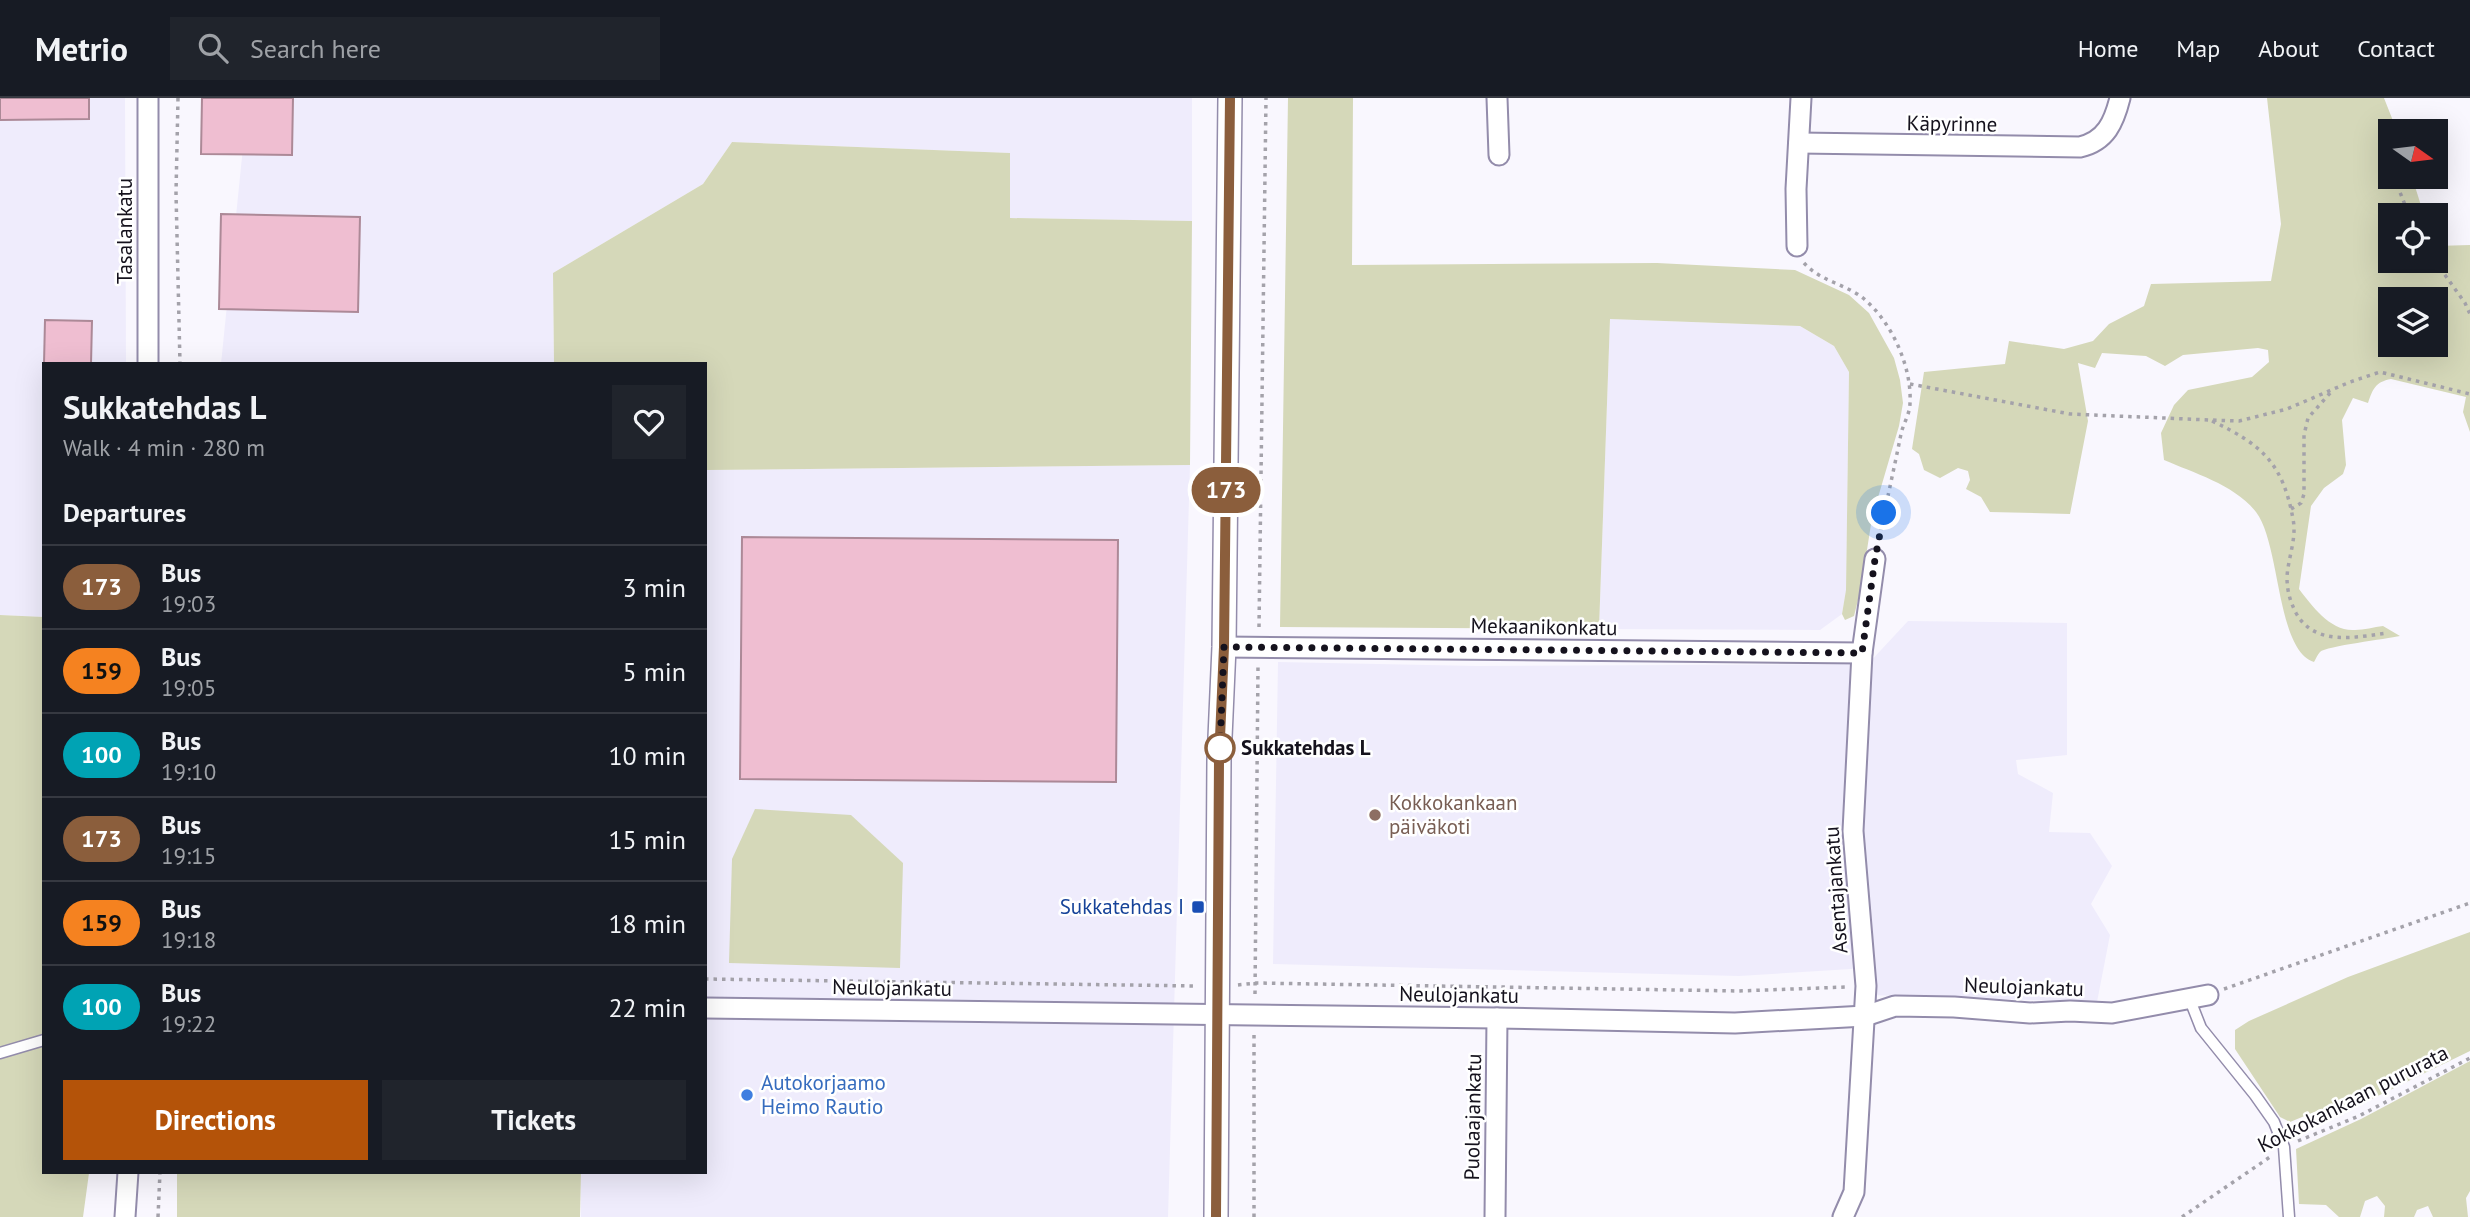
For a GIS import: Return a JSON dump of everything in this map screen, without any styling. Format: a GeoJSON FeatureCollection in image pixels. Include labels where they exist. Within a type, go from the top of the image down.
{"type":"FeatureCollection","features":[{"type":"Feature","properties":{"kind":"street","name":"Tasalankatu"},"geometry":{"type":"LineString","coordinates":[[148,98],[148,362]]}},
{"type":"Feature","properties":{"kind":"street"},"geometry":{"type":"LineString","coordinates":[[1216,1217],[1219,760],[1224,647],[1230,98]]}},
{"type":"Feature","properties":{"kind":"street"},"geometry":{"type":"LineString","coordinates":[[1497,98],[1499,155]]}},
{"type":"Feature","properties":{"kind":"street"},"geometry":{"type":"LineString","coordinates":[[1797,246],[1796,189],[1801,98]]}},
{"type":"Feature","properties":{"kind":"street","name":"Käpyrinne"},"geometry":{"type":"LineString","coordinates":[[1799,143],[2080,148],[2101,138],[2115,118],[2120,98]]}},
{"type":"Feature","properties":{"kind":"street","name":"Asentajankatu"},"geometry":{"type":"LineString","coordinates":[[1843,1217],[1854,1192],[1865,1016],[1866,986],[1853,831],[1862,653],[1875,559]]}},
{"type":"Feature","properties":{"kind":"street","name":"Mekaanikonkatu"},"geometry":{"type":"LineString","coordinates":[[1224,647],[1862,653]]}},
{"type":"Feature","properties":{"kind":"street","name":"Neulojankatu"},"geometry":{"type":"LineString","coordinates":[[707,1008],[1735,1023],[1865,1016],[1895,1006],[2030,1013],[2070,1010],[2112,1013],[2199,997]]}},
{"type":"Feature","properties":{"kind":"street","name":"Puolaajankatu"},"geometry":{"type":"LineString","coordinates":[[1494,1217],[1497,1018]]}},
{"type":"Feature","properties":{"kind":"street"},"geometry":{"type":"LineString","coordinates":[[125,1217],[128,1174]]}},
{"type":"Feature","properties":{"kind":"lane"},"geometry":{"type":"LineString","coordinates":[[2199,997],[2201,1028],[2274,1122],[2284,1147],[2289,1217]]}},
{"type":"Feature","properties":{"kind":"lane"},"geometry":{"type":"LineString","coordinates":[[0,1053],[42,1041]]}},
{"type":"Feature","properties":{"kind":"path"},"geometry":{"type":"LineString","coordinates":[[178,98],[176,193],[180,362]]}},
{"type":"Feature","properties":{"kind":"path"},"geometry":{"type":"LineString","coordinates":[[1797,246],[1802,261],[1810,269],[1862,297],[1883,320],[1902,357],[1910,384],[1910,407],[1902,430],[1875,559]]}},
{"type":"Feature","properties":{"kind":"path"},"geometry":{"type":"LineString","coordinates":[[2444,273],[2468,303],[2470,314]]}},
{"type":"Feature","properties":{"kind":"path"},"geometry":{"type":"LineString","coordinates":[[1910,384],[2070,414],[2239,421],[2287,409],[2379,372],[2470,394]]}},
{"type":"Feature","properties":{"kind":"path"},"geometry":{"type":"LineString","coordinates":[[2291,510],[2301,503],[2304,494],[2304,435],[2308,418],[2333,391]]}},
{"type":"Feature","properties":{"kind":"path"},"geometry":{"type":"LineString","coordinates":[[2210,420],[2244,436],[2267,456],[2281,477],[2294,521],[2292,554],[2287,576],[2288,598],[2302,623],[2321,636],[2345,638],[2388,633]]}},
{"type":"Feature","properties":{"kind":"path"},"geometry":{"type":"LineString","coordinates":[[2199,997],[2470,903]]}},
{"type":"Feature","properties":{"kind":"path"},"geometry":{"type":"LineString","coordinates":[[707,979],[1219,986],[1256,983],[1739,991],[1866,986]]}},
{"type":"Feature","properties":{"kind":"path","name":"Kokkokankaan pururata"},"geometry":{"type":"LineString","coordinates":[[2182,1217],[2284,1147],[2359,1116],[2470,1058]]}},
{"type":"Feature","properties":{"kind":"path"},"geometry":{"type":"LineString","coordinates":[[158,1217],[160,1174]]}},
{"type":"Feature","properties":{"kind":"shaded area"},"geometry":{"type":"Polygon","coordinates":[[[0,98],[125,98],[126,362],[42,362],[42,617],[0,615],[0,98]]]}},
{"type":"Feature","properties":{"kind":"shaded area"},"geometry":{"type":"Polygon","coordinates":[[[248,98],[1192,98],[1192,221],[1010,218],[1010,153],[732,142],[703,184],[553,273],[554,362],[221,362],[248,98]]]}},
{"type":"Feature","properties":{"kind":"shaded area"},"geometry":{"type":"Polygon","coordinates":[[[1610,319],[1800,326],[1834,346],[1849,372],[1846,591],[1842,614],[1820,630],[1599,629],[1610,319]]]}},
{"type":"Feature","properties":{"kind":"shaded area"},"geometry":{"type":"Polygon","coordinates":[[[1190,465],[1168,1217],[581,1217],[581,1174],[707,1174],[707,470],[1190,465]]]}},
{"type":"Feature","properties":{"kind":"shaded area"},"geometry":{"type":"Polygon","coordinates":[[[1908,621],[2067,623],[2067,755],[2016,760],[2018,774],[2053,793],[2049,832],[2090,833],[2112,866],[2091,904],[2110,935],[2097,1002],[1868,995],[1867,968],[1739,976],[1273,964],[1278,662],[1477,666],[1868,664],[1908,621]]]}},
{"type":"Feature","properties":{"kind":"green space"},"geometry":{"type":"Polygon","coordinates":[[[1288,98],[1353,98],[1352,265],[1657,263],[1795,270],[1849,295],[1869,313],[1894,358],[1903,403],[1899,426],[1872,518],[1854,616],[1845,620],[1842,614],[1846,590],[1849,372],[1834,346],[1800,326],[1610,319],[1599,629],[1280,627],[1288,98]]]}},
{"type":"Feature","properties":{"kind":"green space"},"geometry":{"type":"Polygon","coordinates":[[[2267,98],[2384,98],[2392,119],[2378,119],[2378,189],[2416,189],[2420,203],[2378,203],[2378,273],[2448,273],[2448,246],[2470,245],[2470,432],[2463,412],[2466,397],[2391,379],[2378,384],[2368,403],[2353,398],[2342,420],[2346,465],[2343,474],[2324,488],[2311,506],[2299,589],[2323,617],[2338,627],[2355,630],[2383,626],[2400,636],[2325,650],[2319,653],[2314,662],[2302,653],[2292,638],[2264,527],[2256,512],[2226,487],[2164,460],[2161,433],[2174,405],[2188,390],[2252,377],[2269,362],[2268,350],[2258,348],[2183,355],[2165,366],[2146,356],[2102,353],[2095,368],[2078,363],[2088,421],[2070,514],[1990,512],[1981,497],[1966,489],[1970,480],[1968,471],[1958,468],[1940,478],[1924,470],[1919,454],[1912,449],[1924,372],[2005,364],[2009,341],[2064,349],[2093,341],[2109,324],[2144,306],[2151,284],[2271,281],[2281,224],[2267,98]]]}},
{"type":"Feature","properties":{"kind":"green space"},"geometry":{"type":"Polygon","coordinates":[[[732,142],[1010,153],[1010,218],[1192,221],[1190,465],[707,470],[707,362],[554,362],[553,273],[703,184],[732,142]]]}},
{"type":"Feature","properties":{"kind":"green space"},"geometry":{"type":"Polygon","coordinates":[[[0,615],[42,617],[42,1174],[89,1174],[83,1217],[0,1217],[0,615]]]}},
{"type":"Feature","properties":{"kind":"green space"},"geometry":{"type":"Polygon","coordinates":[[[755,809],[851,815],[903,863],[900,968],[729,963],[732,859],[755,809]]]}},
{"type":"Feature","properties":{"kind":"green space"},"geometry":{"type":"Polygon","coordinates":[[[2470,932],[2470,1051],[2349,1110],[2319,1110],[2290,1122],[2280,1117],[2235,1049],[2235,1030],[2249,1021],[2348,977],[2470,932]]]}},
{"type":"Feature","properties":{"kind":"green space"},"geometry":{"type":"Polygon","coordinates":[[[2470,1061],[2470,1191],[2466,1198],[2468,1217],[2433,1217],[2428,1206],[2417,1210],[2414,1217],[2384,1217],[2385,1206],[2377,1196],[2365,1201],[2360,1217],[2339,1217],[2326,1205],[2299,1204],[2296,1149],[2361,1119],[2470,1061]]]}},
{"type":"Feature","properties":{"kind":"green space"},"geometry":{"type":"Polygon","coordinates":[[[177,1174],[581,1174],[580,1217],[177,1217],[177,1174]]]}},
{"type":"Feature","properties":{"kind":"building"},"geometry":{"type":"Polygon","coordinates":[[[0,98],[89,98],[89,119],[0,120],[0,98]]]}},
{"type":"Feature","properties":{"kind":"building"},"geometry":{"type":"Polygon","coordinates":[[[202,98],[293,98],[292,155],[201,154],[202,98]]]}},
{"type":"Feature","properties":{"kind":"building"},"geometry":{"type":"Polygon","coordinates":[[[221,214],[360,217],[358,312],[219,309],[221,214]]]}},
{"type":"Feature","properties":{"kind":"building"},"geometry":{"type":"Polygon","coordinates":[[[45,320],[92,321],[91,362],[44,362],[45,320]]]}},
{"type":"Feature","properties":{"kind":"building"},"geometry":{"type":"Polygon","coordinates":[[[742,537],[1118,540],[1116,782],[740,779],[742,537]]]}},
{"type":"Feature","properties":{"kind":"bus line","name":"173"},"geometry":{"type":"LineString","coordinates":[[1216,1217],[1219,760],[1224,647],[1230,98]]}},
{"type":"Feature","properties":{"kind":"place","name":"Sukkatehdas L"},"geometry":{"type":"Point","coordinates":[1220,748]}},
{"type":"Feature","properties":{"kind":"place","name":"Kokkokankaan päiväkoti"},"geometry":{"type":"Point","coordinates":[1375,815]}},
{"type":"Feature","properties":{"kind":"place","name":"Sukkatehdas I"},"geometry":{"type":"Point","coordinates":[1198,907]}},
{"type":"Feature","properties":{"kind":"place","name":"Autokorjaamo Heimo Rautio"},"geometry":{"type":"Point","coordinates":[747,1095]}},
{"type":"Feature","properties":{"kind":"route"},"geometry":{"type":"LineString","coordinates":[[1220,748],[1224,647],[1862,653],[1884,513]]}}]}
